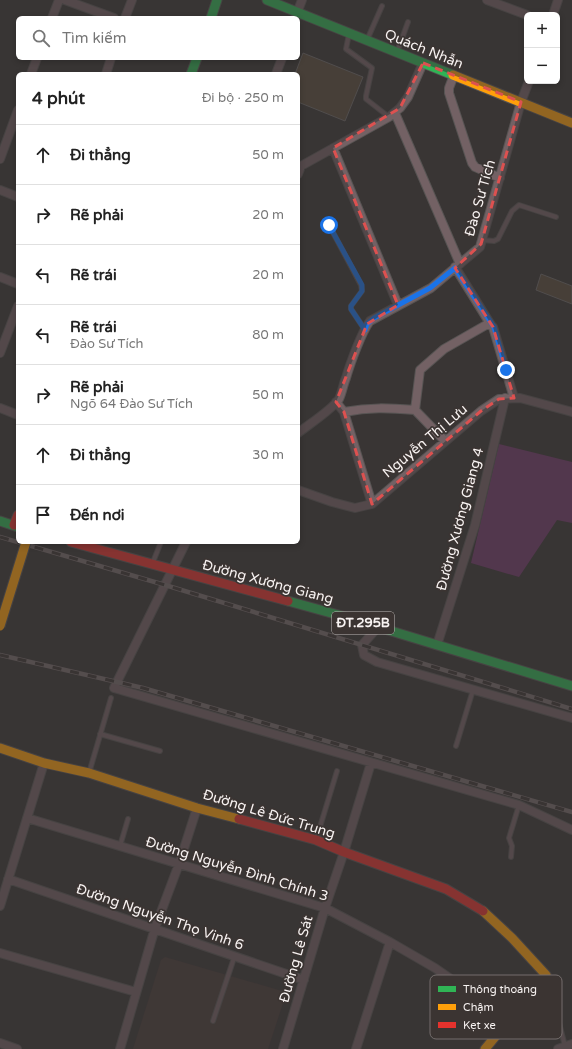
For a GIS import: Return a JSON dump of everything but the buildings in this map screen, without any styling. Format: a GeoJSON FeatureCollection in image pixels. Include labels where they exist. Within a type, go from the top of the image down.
{"type":"FeatureCollection","features":[{"type":"Feature","properties":{"kind":"street"},"geometry":{"type":"LineString","coordinates":[[53,16],[59,0]]}},
{"type":"Feature","properties":{"kind":"street"},"geometry":{"type":"LineString","coordinates":[[65,0],[109,16]]}},
{"type":"Feature","properties":{"kind":"street"},"geometry":{"type":"LineString","coordinates":[[126,16],[132,0]]}},
{"type":"Feature","properties":{"kind":"street"},"geometry":{"type":"LineString","coordinates":[[212,16],[217,0]]}},
{"type":"Feature","properties":{"kind":"street","name":"Quách Nhẫn"},"geometry":{"type":"LineString","coordinates":[[267,0],[296,15]]}},
{"type":"Feature","properties":{"kind":"street"},"geometry":{"type":"LineString","coordinates":[[296,15],[302,0]]}},
{"type":"Feature","properties":{"kind":"street"},"geometry":{"type":"LineString","coordinates":[[487,0],[524,14]]}},
{"type":"Feature","properties":{"kind":"street"},"geometry":{"type":"LineString","coordinates":[[554,12],[558,0]]}},
{"type":"Feature","properties":{"kind":"street","name":"Quách Nhẫn"},"geometry":{"type":"LineString","coordinates":[[300,16],[366,40],[572,122]]}},
{"type":"Feature","properties":{"kind":"street"},"geometry":{"type":"LineString","coordinates":[[32,72],[36,60]]}},
{"type":"Feature","properties":{"kind":"street"},"geometry":{"type":"LineString","coordinates":[[107,72],[110,60]]}},
{"type":"Feature","properties":{"kind":"street"},"geometry":{"type":"LineString","coordinates":[[192,72],[195,60]]}},
{"type":"Feature","properties":{"kind":"street"},"geometry":{"type":"LineString","coordinates":[[277,72],[281,60]]}},
{"type":"Feature","properties":{"kind":"street"},"geometry":{"type":"LineString","coordinates":[[300,168],[392,115],[408,98],[423,63]]}},
{"type":"Feature","properties":{"kind":"street"},"geometry":{"type":"LineString","coordinates":[[454,76],[449,88],[449,93],[472,163],[475,167],[500,178]]}},
{"type":"Feature","properties":{"kind":"street","name":"Đào Sư Tích"},"geometry":{"type":"LineString","coordinates":[[300,431],[339,398],[365,330],[370,321],[430,288],[480,246],[521,102],[528,84]]}},
{"type":"Feature","properties":{"kind":"street"},"geometry":{"type":"LineString","coordinates":[[0,159],[16,115]]}},
{"type":"Feature","properties":{"kind":"street"},"geometry":{"type":"LineString","coordinates":[[392,115],[457,266],[491,325],[494,327],[514,398]]}},
{"type":"Feature","properties":{"kind":"street"},"geometry":{"type":"LineString","coordinates":[[333,148],[398,305]]}},
{"type":"Feature","properties":{"kind":"street"},"geometry":{"type":"LineString","coordinates":[[0,190],[16,195]]}},
{"type":"Feature","properties":{"kind":"street"},"geometry":{"type":"LineString","coordinates":[[0,278],[16,283]]}},
{"type":"Feature","properties":{"kind":"street"},"geometry":{"type":"LineString","coordinates":[[0,353],[16,311]]}},
{"type":"Feature","properties":{"kind":"street"},"geometry":{"type":"LineString","coordinates":[[415,410],[418,374],[424,365],[444,349],[486,325],[491,325]]}},
{"type":"Feature","properties":{"kind":"street","name":"Nguyễn Thị Lưu"},"geometry":{"type":"LineString","coordinates":[[372,504],[481,410],[499,398],[520,398],[572,412]]}},
{"type":"Feature","properties":{"kind":"street","name":"Đường Xương Giang 4"},"geometry":{"type":"LineString","coordinates":[[437,645],[475,525],[505,398]]}},
{"type":"Feature","properties":{"kind":"street"},"geometry":{"type":"LineString","coordinates":[[300,491],[355,508],[372,504],[344,412],[336,402]]}},
{"type":"Feature","properties":{"kind":"street"},"geometry":{"type":"LineString","coordinates":[[344,412],[361,408],[379,407],[415,410],[445,441]]}},
{"type":"Feature","properties":{"kind":"street"},"geometry":{"type":"LineString","coordinates":[[0,408],[16,414]]}},
{"type":"Feature","properties":{"kind":"street"},"geometry":{"type":"LineString","coordinates":[[0,521],[16,526]]}},
{"type":"Feature","properties":{"kind":"street"},"geometry":{"type":"LineString","coordinates":[[0,626],[25,544]]}},
{"type":"Feature","properties":{"kind":"street","name":"Đường Xương Giang"},"geometry":{"type":"LineString","coordinates":[[78,544],[378,627],[572,686]]}},
{"type":"Feature","properties":{"kind":"street"},"geometry":{"type":"LineString","coordinates":[[185,544],[114,688],[519,805],[572,830]]}},
{"type":"Feature","properties":{"kind":"street"},"geometry":{"type":"LineString","coordinates":[[378,627],[362,646],[364,655],[377,662],[572,718]]}},
{"type":"Feature","properties":{"kind":"street","name":"Đường Lê Đức Trung"},"geometry":{"type":"LineString","coordinates":[[0,748],[44,763],[89,773],[197,808],[316,840],[344,852],[446,889],[481,910],[512,938],[546,975]]}},
{"type":"Feature","properties":{"kind":"street"},"geometry":{"type":"LineString","coordinates":[[0,906],[44,763]]}},
{"type":"Feature","properties":{"kind":"street","name":"Đường Lê Sát"},"geometry":{"type":"LineString","coordinates":[[283,1049],[325,908],[371,763]]}},
{"type":"Feature","properties":{"kind":"street"},"geometry":{"type":"LineString","coordinates":[[120,1049],[155,928],[179,864],[197,808]]}},
{"type":"Feature","properties":{"kind":"street","name":"Đường Nguyễn Đình Chính 3"},"geometry":{"type":"LineString","coordinates":[[27,818],[325,908],[390,942],[445,975]]}},
{"type":"Feature","properties":{"kind":"street","name":"Đường Nguyễn Thọ Vinh 6"},"geometry":{"type":"LineString","coordinates":[[8,879],[235,955],[304,980]]}},
{"type":"Feature","properties":{"kind":"street"},"geometry":{"type":"LineString","coordinates":[[356,1049],[390,942]]}},
{"type":"Feature","properties":{"kind":"street"},"geometry":{"type":"LineString","coordinates":[[0,953],[136,992]]}},
{"type":"Feature","properties":{"kind":"street"},"geometry":{"type":"LineString","coordinates":[[485,1049],[494,1039]]}},
{"type":"Feature","properties":{"kind":"street"},"geometry":{"type":"LineString","coordinates":[[0,1043],[17,1049]]}},
{"type":"Feature","properties":{"kind":"lane"},"geometry":{"type":"LineString","coordinates":[[366,40],[382,6]]}},
{"type":"Feature","properties":{"kind":"lane"},"geometry":{"type":"LineString","coordinates":[[396,52],[408,22]]}},
{"type":"Feature","properties":{"kind":"lane"},"geometry":{"type":"LineString","coordinates":[[349,34],[346,49],[372,68],[366,99],[392,115]]}},
{"type":"Feature","properties":{"kind":"lane"},"geometry":{"type":"LineString","coordinates":[[482,240],[494,241],[498,239],[512,211],[519,205],[556,217]]}},
{"type":"Feature","properties":{"kind":"lane"},"geometry":{"type":"LineString","coordinates":[[329,225],[362,285],[362,291],[351,306],[351,309],[365,330]]}},
{"type":"Feature","properties":{"kind":"lane"},"geometry":{"type":"LineString","coordinates":[[152,564],[160,544]]}},
{"type":"Feature","properties":{"kind":"lane"},"geometry":{"type":"LineString","coordinates":[[456,746],[473,690]]}},
{"type":"Feature","properties":{"kind":"lane"},"geometry":{"type":"LineString","coordinates":[[89,773],[111,698]]}},
{"type":"Feature","properties":{"kind":"lane"},"geometry":{"type":"LineString","coordinates":[[100,734],[160,751]]}},
{"type":"Feature","properties":{"kind":"lane"},"geometry":{"type":"LineString","coordinates":[[316,840],[337,771]]}},
{"type":"Feature","properties":{"kind":"lane"},"geometry":{"type":"LineString","coordinates":[[511,857],[512,846],[509,838],[519,805]]}},
{"type":"Feature","properties":{"kind":"lane"},"geometry":{"type":"LineString","coordinates":[[120,846],[128,819]]}},
{"type":"Feature","properties":{"kind":"lane"},"geometry":{"type":"LineString","coordinates":[[213,1021],[235,955]]}},
{"type":"Feature","properties":{"kind":"lane"},"geometry":{"type":"LineString","coordinates":[[562,1035],[565,1046]]}},
{"type":"Feature","properties":{"kind":"highlighted area"},"geometry":{"type":"Polygon","coordinates":[[[423,63],[521,102],[481,244],[455,268],[493,327],[514,398],[499,399],[481,411],[372,504],[344,412],[336,402],[367,324],[398,305],[333,148],[400,108],[423,63]]]}},
{"type":"Feature","properties":{"kind":"shaded area"},"geometry":{"type":"Polygon","coordinates":[[[499,444],[572,462],[572,523],[557,520],[519,577],[471,563],[499,444]]]}},
{"type":"Feature","properties":{"kind":"shaded area"},"geometry":{"type":"Polygon","coordinates":[[[165,957],[282,991],[285,997],[268,1049],[133,1049],[161,960],[165,957]]]}},
{"type":"Feature","properties":{"kind":"railway"},"geometry":{"type":"LineString","coordinates":[[0,537],[16,542]]}},
{"type":"Feature","properties":{"kind":"railway"},"geometry":{"type":"LineString","coordinates":[[24,544],[165,585],[572,709]]}},
{"type":"Feature","properties":{"kind":"railway"},"geometry":{"type":"LineString","coordinates":[[0,655],[143,688],[572,812]]}},
{"type":"Feature","properties":{"kind":"traffic: fast"},"geometry":{"type":"LineString","coordinates":[[212,16],[217,0]]}},
{"type":"Feature","properties":{"kind":"traffic: fast"},"geometry":{"type":"LineString","coordinates":[[267,0],[453,75]]}},
{"type":"Feature","properties":{"kind":"traffic: fast"},"geometry":{"type":"LineString","coordinates":[[192,72],[196,60]]}},
{"type":"Feature","properties":{"kind":"traffic: fast"},"geometry":{"type":"LineString","coordinates":[[0,521],[16,526]]}},
{"type":"Feature","properties":{"kind":"traffic: fast"},"geometry":{"type":"LineString","coordinates":[[288,601],[572,686]]}},
{"type":"Feature","properties":{"kind":"traffic: slow"},"geometry":{"type":"LineString","coordinates":[[453,75],[572,123]]}},
{"type":"Feature","properties":{"kind":"traffic: slow"},"geometry":{"type":"LineString","coordinates":[[0,626],[25,544]]}},
{"type":"Feature","properties":{"kind":"traffic: slow"},"geometry":{"type":"LineString","coordinates":[[0,748],[44,763],[89,773],[197,808],[239,819]]}},
{"type":"Feature","properties":{"kind":"traffic: slow"},"geometry":{"type":"LineString","coordinates":[[483,911],[512,938],[546,975]]}},
{"type":"Feature","properties":{"kind":"traffic: slow"},"geometry":{"type":"LineString","coordinates":[[485,1049],[493,1039]]}},
{"type":"Feature","properties":{"kind":"traffic: jam"},"geometry":{"type":"LineString","coordinates":[[14,525],[16,520]]}},
{"type":"Feature","properties":{"kind":"traffic: jam"},"geometry":{"type":"LineString","coordinates":[[78,544],[288,601]]}},
{"type":"Feature","properties":{"kind":"traffic: jam"},"geometry":{"type":"LineString","coordinates":[[239,819],[316,840],[344,852],[446,889],[483,911]]}},
{"type":"Feature","properties":{"kind":"route"},"geometry":{"type":"LineString","coordinates":[[329,225],[362,285],[362,291],[352,303],[351,309],[365,330],[367,324],[374,318],[430,288],[455,268],[491,325],[494,327],[506,370]]}}]}
